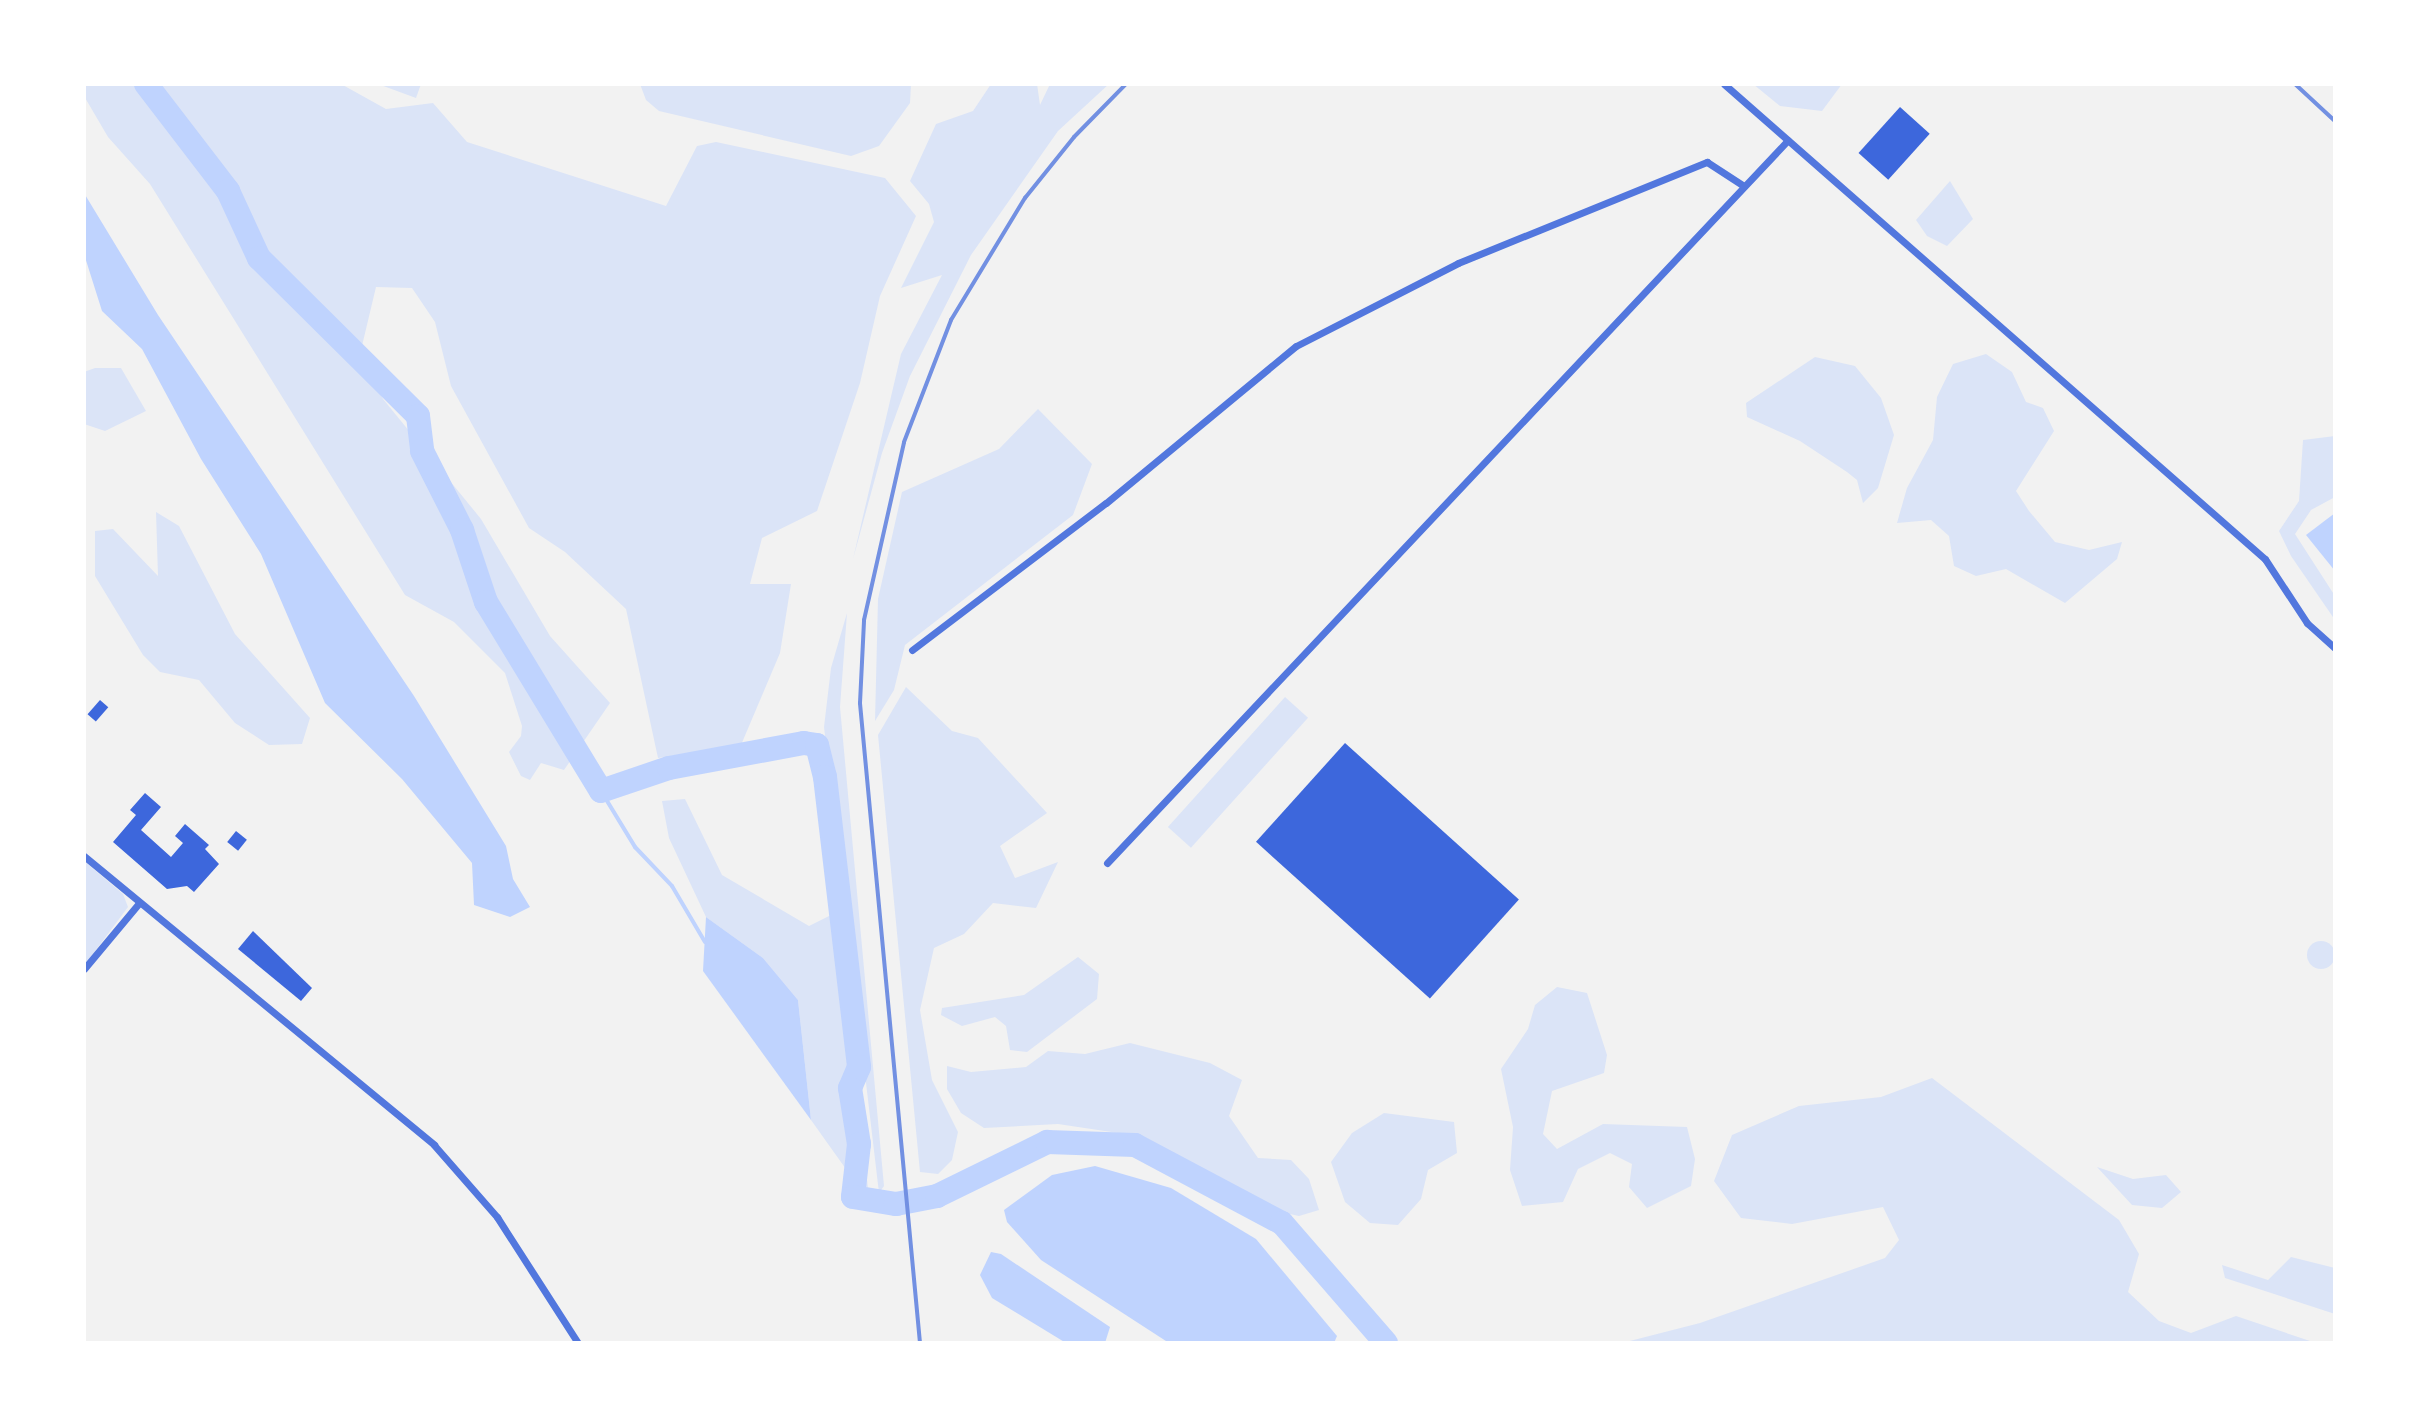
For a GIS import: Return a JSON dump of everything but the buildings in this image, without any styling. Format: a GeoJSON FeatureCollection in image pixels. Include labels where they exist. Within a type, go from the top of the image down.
{"type":"FeatureCollection","features":[{"type":"Feature","properties":{"kind":"street"},"geometry":{"type":"LineString","coordinates":[[1724,84],[2265,559],[2307,623],[2335,648]]}},
{"type":"Feature","properties":{"kind":"street"},"geometry":{"type":"LineString","coordinates":[[1107,863],[1788,140]]}},
{"type":"Feature","properties":{"kind":"street"},"geometry":{"type":"LineString","coordinates":[[912,650],[1106,503],[1296,346],[1458,263],[1707,162],[1744,186]]}},
{"type":"Feature","properties":{"kind":"street"},"geometry":{"type":"LineString","coordinates":[[84,856],[434,1145],[497,1217],[578,1343]]}},
{"type":"Feature","properties":{"kind":"street"},"geometry":{"type":"LineString","coordinates":[[84,969],[139,903]]}},
{"type":"Feature","properties":{"kind":"shaded area"},"geometry":{"type":"Polygon","coordinates":[[[84,84],[341,84],[386,109],[433,103],[467,142],[666,206],[697,146],[716,142],[885,178],[916,216],[880,296],[860,383],[817,511],[762,538],[750,584],[791,584],[780,653],[741,745],[658,758],[626,609],[565,552],[529,528],[451,386],[435,322],[412,288],[376,287],[361,350],[383,399],[481,519],[550,636],[610,703],[564,770],[541,763],[530,780],[521,776],[509,752],[521,736],[522,726],[505,673],[454,622],[405,595],[150,184],[108,137],[84,96],[84,84]]]}},
{"type":"Feature","properties":{"kind":"shaded area"},"geometry":{"type":"Polygon","coordinates":[[[378,84],[421,84],[416,98],[378,84]]]}},
{"type":"Feature","properties":{"kind":"shaded area"},"geometry":{"type":"Polygon","coordinates":[[[640,84],[911,84],[910,103],[879,146],[851,156],[659,111],[646,100],[640,84]]]}},
{"type":"Feature","properties":{"kind":"shaded area"},"geometry":{"type":"Polygon","coordinates":[[[991,84],[1037,84],[1040,105],[1050,84],[1109,84],[1058,131],[971,255],[910,376],[882,453],[853,559],[901,354],[942,275],[901,288],[934,222],[929,204],[910,181],[936,124],[973,111],[991,84]]]}},
{"type":"Feature","properties":{"kind":"shaded area"},"geometry":{"type":"Polygon","coordinates":[[[1753,84],[1842,84],[1822,111],[1780,106],[1753,84]]]}},
{"type":"Feature","properties":{"kind":"shaded area"},"geometry":{"type":"Polygon","coordinates":[[[1950,181],[1973,219],[1947,246],[1927,236],[1916,220],[1950,181]]]}},
{"type":"Feature","properties":{"kind":"shaded area"},"geometry":{"type":"Polygon","coordinates":[[[1986,354],[2012,372],[2026,402],[2043,408],[2054,431],[2016,491],[2029,511],[2055,542],[2089,550],[2122,542],[2117,559],[2065,603],[2006,569],[1976,576],[1954,566],[1949,536],[1931,520],[1897,523],[1907,488],[1933,440],[1937,397],[1953,364],[1986,354]]]}},
{"type":"Feature","properties":{"kind":"shaded area"},"geometry":{"type":"Polygon","coordinates":[[[1815,357],[1855,366],[1881,398],[1894,435],[1878,488],[1863,503],[1857,480],[1847,472],[1800,441],[1747,417],[1746,403],[1815,357]]]}},
{"type":"Feature","properties":{"kind":"shaded area"},"geometry":{"type":"Polygon","coordinates":[[[95,368],[121,368],[146,411],[105,431],[84,424],[84,372],[95,368]]]}},
{"type":"Feature","properties":{"kind":"shaded area"},"geometry":{"type":"Polygon","coordinates":[[[1038,409],[1092,464],[1073,515],[905,645],[894,690],[875,721],[878,599],[902,492],[999,449],[1038,409]]]}},
{"type":"Feature","properties":{"kind":"shaded area"},"geometry":{"type":"Polygon","coordinates":[[[2335,436],[2335,497],[2311,510],[2295,534],[2335,596],[2335,620],[2291,556],[2279,531],[2299,501],[2303,440],[2335,436]]]}},
{"type":"Feature","properties":{"kind":"shaded area"},"geometry":{"type":"Polygon","coordinates":[[[156,512],[179,526],[235,634],[310,718],[302,744],[269,745],[235,723],[199,680],[160,672],[143,655],[95,576],[95,531],[113,529],[158,576],[156,512]]]}},
{"type":"Feature","properties":{"kind":"shaded area"},"geometry":{"type":"Polygon","coordinates":[[[847,613],[840,707],[884,1186],[879,1193],[824,727],[831,668],[847,613]]]}},
{"type":"Feature","properties":{"kind":"shaded area"},"geometry":{"type":"Polygon","coordinates":[[[906,687],[952,731],[978,738],[1047,813],[1000,846],[1015,878],[1058,862],[1036,908],[993,903],[964,934],[934,948],[920,1010],[932,1080],[958,1132],[952,1160],[938,1174],[920,1172],[878,735],[906,687]]]}},
{"type":"Feature","properties":{"kind":"shaded area"},"geometry":{"type":"Polygon","coordinates":[[[1285,697],[1308,718],[1191,848],[1168,827],[1285,697]]]}},
{"type":"Feature","properties":{"kind":"shaded area"},"geometry":{"type":"Polygon","coordinates":[[[685,799],[722,875],[809,926],[835,913],[868,1188],[853,1179],[811,1120],[798,1000],[763,958],[706,917],[669,838],[662,801],[685,799]]]}},
{"type":"Feature","properties":{"kind":"shaded area"},"geometry":{"type":"Polygon","coordinates":[[[84,861],[123,894],[128,907],[84,966],[84,861]]]}},
{"type":"Feature","properties":{"kind":"shaded area"},"geometry":{"type":"Polygon","coordinates":[[[2321,941],[2331,945],[2335,955],[2331,965],[2321,969],[2311,965],[2307,955],[2311,945],[2321,941]]]}},
{"type":"Feature","properties":{"kind":"shaded area"},"geometry":{"type":"Polygon","coordinates":[[[1078,957],[1099,974],[1097,999],[1027,1052],[1010,1050],[1006,1026],[995,1017],[962,1026],[941,1015],[942,1008],[1024,995],[1078,957]]]}},
{"type":"Feature","properties":{"kind":"shaded area"},"geometry":{"type":"Polygon","coordinates":[[[1557,987],[1587,993],[1607,1055],[1604,1073],[1552,1091],[1543,1134],[1557,1149],[1603,1124],[1687,1127],[1695,1159],[1691,1186],[1647,1208],[1629,1187],[1632,1164],[1610,1153],[1578,1169],[1563,1202],[1522,1206],[1510,1170],[1513,1127],[1501,1069],[1528,1029],[1535,1005],[1557,987]]]}},
{"type":"Feature","properties":{"kind":"shaded area"},"geometry":{"type":"Polygon","coordinates":[[[1130,1043],[1210,1063],[1242,1080],[1229,1116],[1258,1158],[1291,1160],[1309,1179],[1319,1210],[1299,1216],[1266,1209],[1138,1136],[1058,1124],[984,1128],[961,1113],[947,1089],[947,1066],[971,1072],[1026,1067],[1048,1051],[1085,1054],[1130,1043]]]}},
{"type":"Feature","properties":{"kind":"shaded area"},"geometry":{"type":"Polygon","coordinates":[[[1932,1078],[2119,1220],[2139,1254],[2128,1292],[2159,1321],[2191,1333],[2236,1316],[2316,1343],[1622,1343],[1700,1323],[1885,1258],[1899,1240],[1883,1207],[1792,1224],[1741,1218],[1714,1181],[1732,1135],[1799,1106],[1881,1097],[1932,1078]]]}},
{"type":"Feature","properties":{"kind":"shaded area"},"geometry":{"type":"Polygon","coordinates":[[[1384,1113],[1454,1122],[1457,1153],[1428,1170],[1421,1199],[1398,1225],[1370,1223],[1345,1202],[1331,1162],[1352,1133],[1384,1113]]]}},
{"type":"Feature","properties":{"kind":"shaded area"},"geometry":{"type":"Polygon","coordinates":[[[2097,1167],[2133,1179],[2166,1175],[2181,1192],[2162,1208],[2132,1205],[2097,1167]]]}},
{"type":"Feature","properties":{"kind":"shaded area"},"geometry":{"type":"Polygon","coordinates":[[[2291,1257],[2335,1268],[2335,1314],[2225,1278],[2222,1265],[2268,1280],[2291,1257]]]}},
{"type":"Feature","properties":{"kind":"water"},"geometry":{"type":"Polygon","coordinates":[[[84,193],[158,315],[414,696],[506,846],[513,879],[530,907],[510,917],[474,905],[472,863],[402,779],[325,703],[261,554],[201,459],[142,349],[102,311],[84,254],[84,193]]]}},
{"type":"Feature","properties":{"kind":"water"},"geometry":{"type":"Polygon","coordinates":[[[2335,513],[2335,571],[2306,535],[2335,513]]]}},
{"type":"Feature","properties":{"kind":"water"},"geometry":{"type":"Polygon","coordinates":[[[706,917],[763,958],[798,1000],[811,1120],[703,971],[706,917]]]}},
{"type":"Feature","properties":{"kind":"water"},"geometry":{"type":"Polygon","coordinates":[[[1095,1166],[1171,1188],[1256,1239],[1337,1336],[1334,1343],[1169,1343],[1041,1260],[1007,1222],[1004,1210],[1052,1175],[1095,1166]]]}},
{"type":"Feature","properties":{"kind":"water"},"geometry":{"type":"Polygon","coordinates":[[[991,1252],[1001,1254],[1110,1327],[1105,1343],[1066,1343],[992,1298],[980,1275],[991,1252]]]}},
{"type":"Feature","properties":{"kind":"waterway"},"geometry":{"type":"LineString","coordinates":[[146,84],[228,191],[259,258],[418,416],[422,451],[462,530],[486,602],[601,791],[669,768],[804,743],[817,745],[825,777],[859,1067],[850,1088],[859,1144],[853,1197],[896,1204],[937,1196],[1047,1142],[1135,1145],[1282,1223],[1386,1343]]}},
{"type":"Feature","properties":{"kind":"waterway"},"geometry":{"type":"LineString","coordinates":[[601,791],[635,847],[672,886],[705,942]]}},
{"type":"Feature","properties":{"kind":"railway"},"geometry":{"type":"LineString","coordinates":[[920,1343],[860,703],[864,620],[904,442],[951,320],[1025,198],[1074,137],[1126,84]]}},
{"type":"Feature","properties":{"kind":"railway"},"geometry":{"type":"LineString","coordinates":[[2295,84],[2335,121]]}}]}
